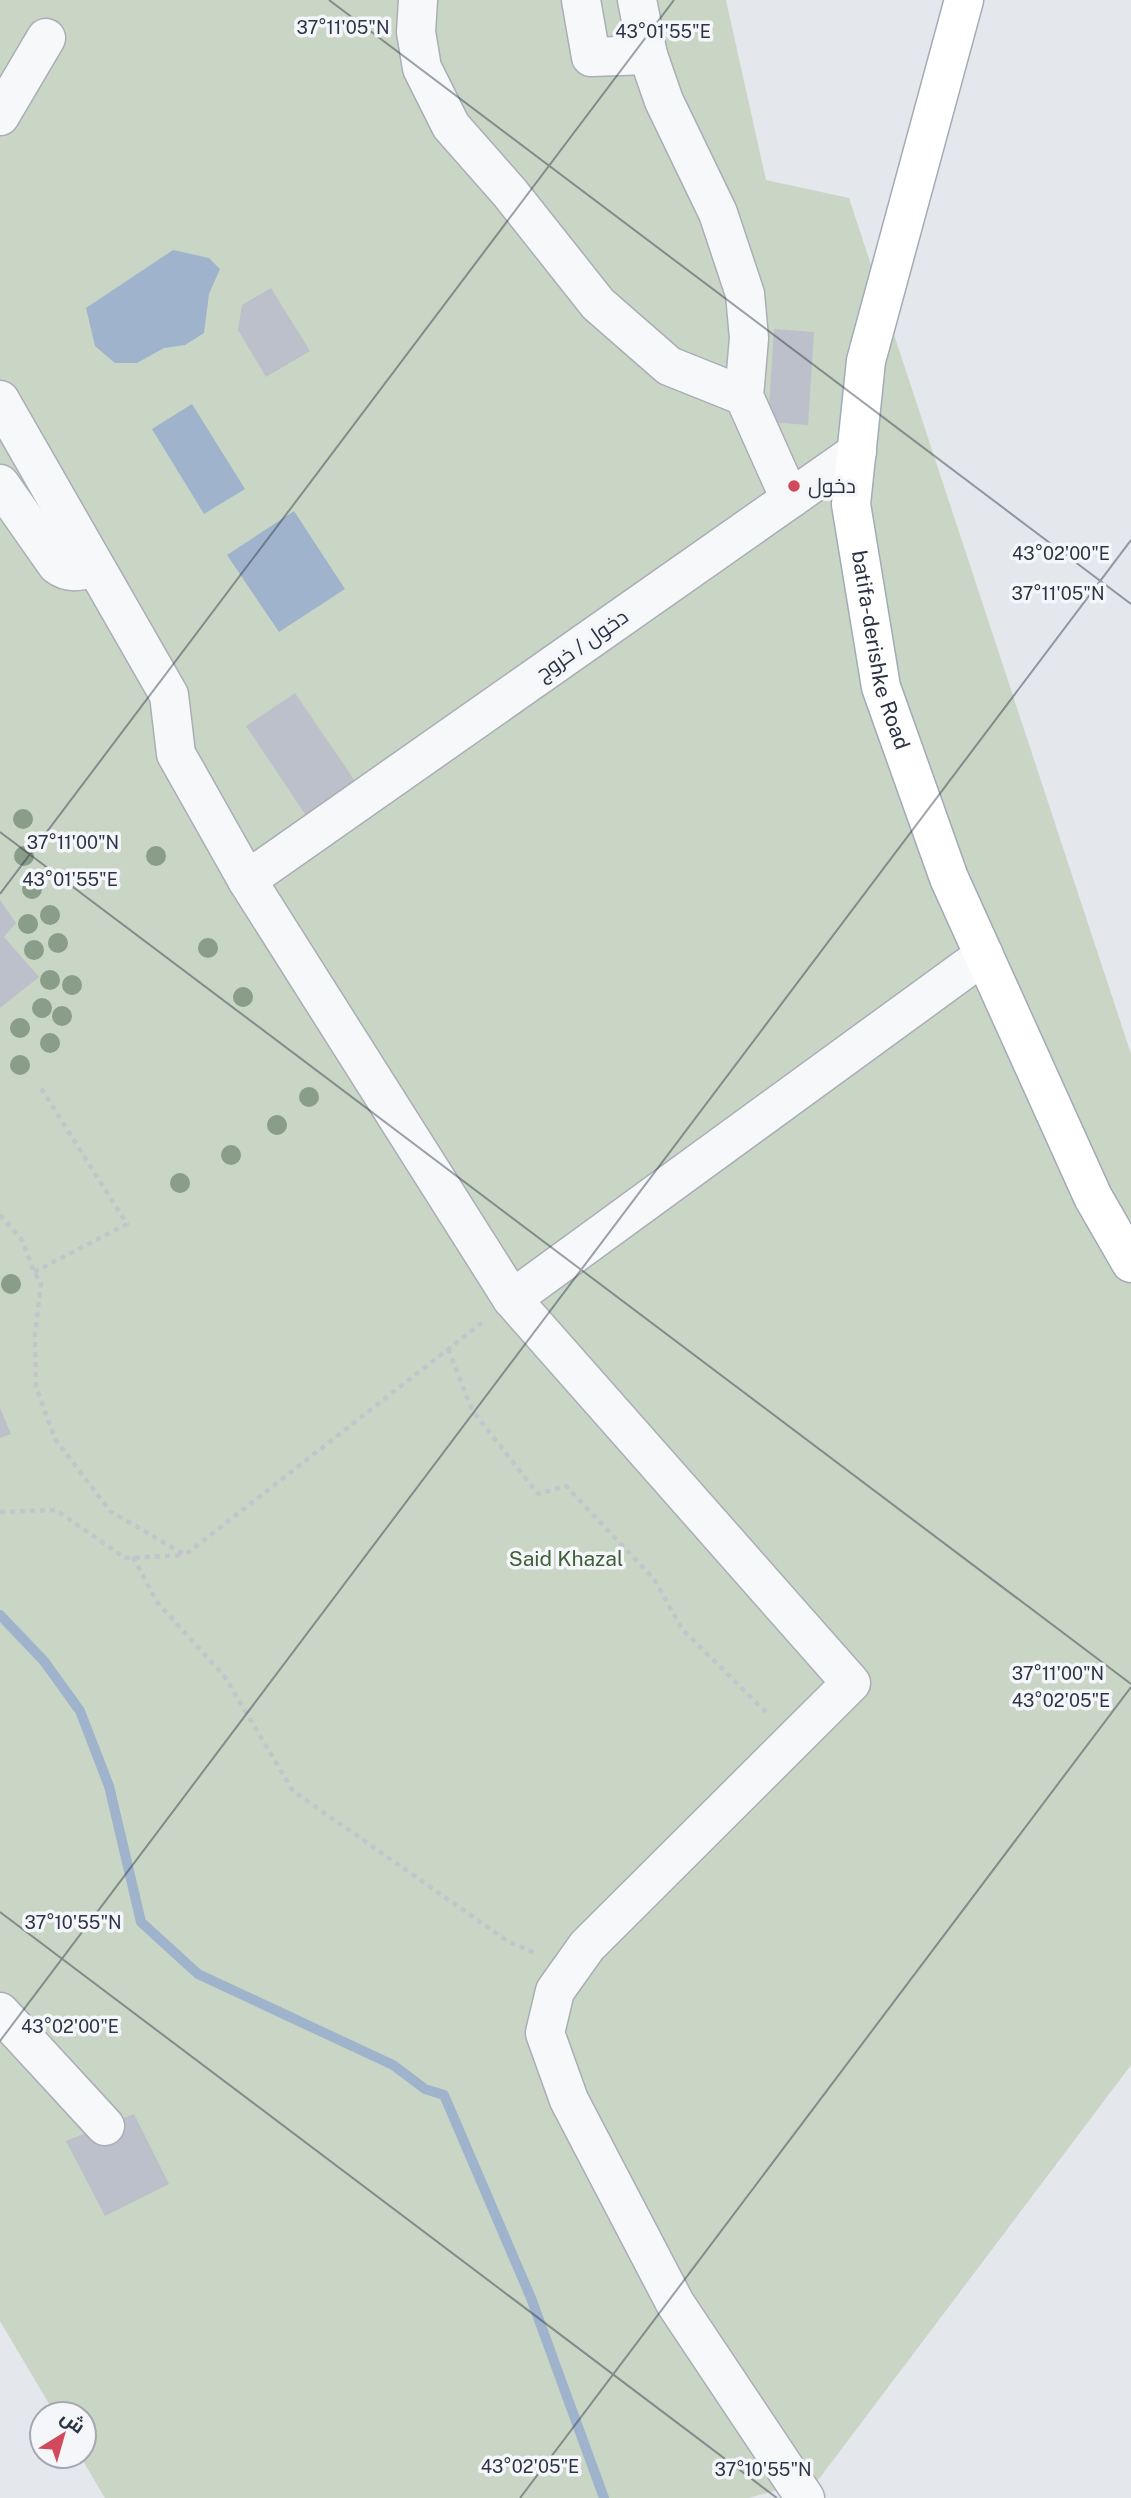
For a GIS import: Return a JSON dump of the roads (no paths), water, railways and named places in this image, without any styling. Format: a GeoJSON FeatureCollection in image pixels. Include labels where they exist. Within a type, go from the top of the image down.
{"type":"FeatureCollection","features":[{"type":"Feature","properties":{"kind":"main road","name":"batifa-derishke Road"},"geometry":{"type":"LineString","coordinates":[[964,0],[866,360],[851,504],[881,687],[949,877],[1093,1197],[1131,1263]]}},
{"type":"Feature","properties":{"kind":"street"},"geometry":{"type":"LineString","coordinates":[[418,0],[416,32],[422,68],[451,126],[510,193],[598,304],[669,366],[744,396]]}},
{"type":"Feature","properties":{"kind":"street"},"geometry":{"type":"LineString","coordinates":[[581,0],[591,57],[648,55]]}},
{"type":"Feature","properties":{"kind":"street"},"geometry":{"type":"LineString","coordinates":[[637,0],[648,55],[664,101],[718,213],[745,294],[749,338],[744,396],[790,499]]}},
{"type":"Feature","properties":{"kind":"street"},"geometry":{"type":"LineString","coordinates":[[0,116],[46,38]]}},
{"type":"Feature","properties":{"kind":"street"},"geometry":{"type":"LineString","coordinates":[[0,400],[169,695],[176,754],[247,880],[512,1299],[851,1683],[587,1946],[555,1991],[545,2033],[569,2100],[675,2303],[805,2498]]}},
{"type":"Feature","properties":{"kind":"street","name":"دخول / خروج"},"geometry":{"type":"LineString","coordinates":[[247,880],[857,452]]}},
{"type":"Feature","properties":{"kind":"street"},"geometry":{"type":"LineString","coordinates":[[0,484],[57,565],[65,571],[77,572],[95,567]]}},
{"type":"Feature","properties":{"kind":"street"},"geometry":{"type":"LineString","coordinates":[[512,1299],[984,955]]}},
{"type":"Feature","properties":{"kind":"street"},"geometry":{"type":"LineString","coordinates":[[0,2012],[104,2126]]}},
{"type":"Feature","properties":{"kind":"water"},"geometry":{"type":"Polygon","coordinates":[[[173,250],[209,258],[220,269],[209,294],[204,333],[185,345],[164,348],[137,363],[115,363],[95,346],[86,308],[173,250]]]}},
{"type":"Feature","properties":{"kind":"water"},"geometry":{"type":"Polygon","coordinates":[[[192,404],[245,489],[204,514],[152,429],[192,404]]]}},
{"type":"Feature","properties":{"kind":"water"},"geometry":{"type":"Polygon","coordinates":[[[294,511],[345,589],[279,632],[227,555],[294,511]]]}},
{"type":"Feature","properties":{"kind":"waterway"},"geometry":{"type":"LineString","coordinates":[[0,1615],[44,1661],[80,1711],[109,1786],[141,1922],[198,1974],[393,2065],[425,2089],[444,2095],[531,2298],[604,2498]]}},
{"type":"Feature","properties":{"kind":"place","name":"دخول"},"geometry":{"type":"Point","coordinates":[794,486]}},
{"type":"Feature","properties":{"kind":"park label","name":"Said Khazal"},"geometry":{"type":"Point","coordinates":[566,1559]}}]}
